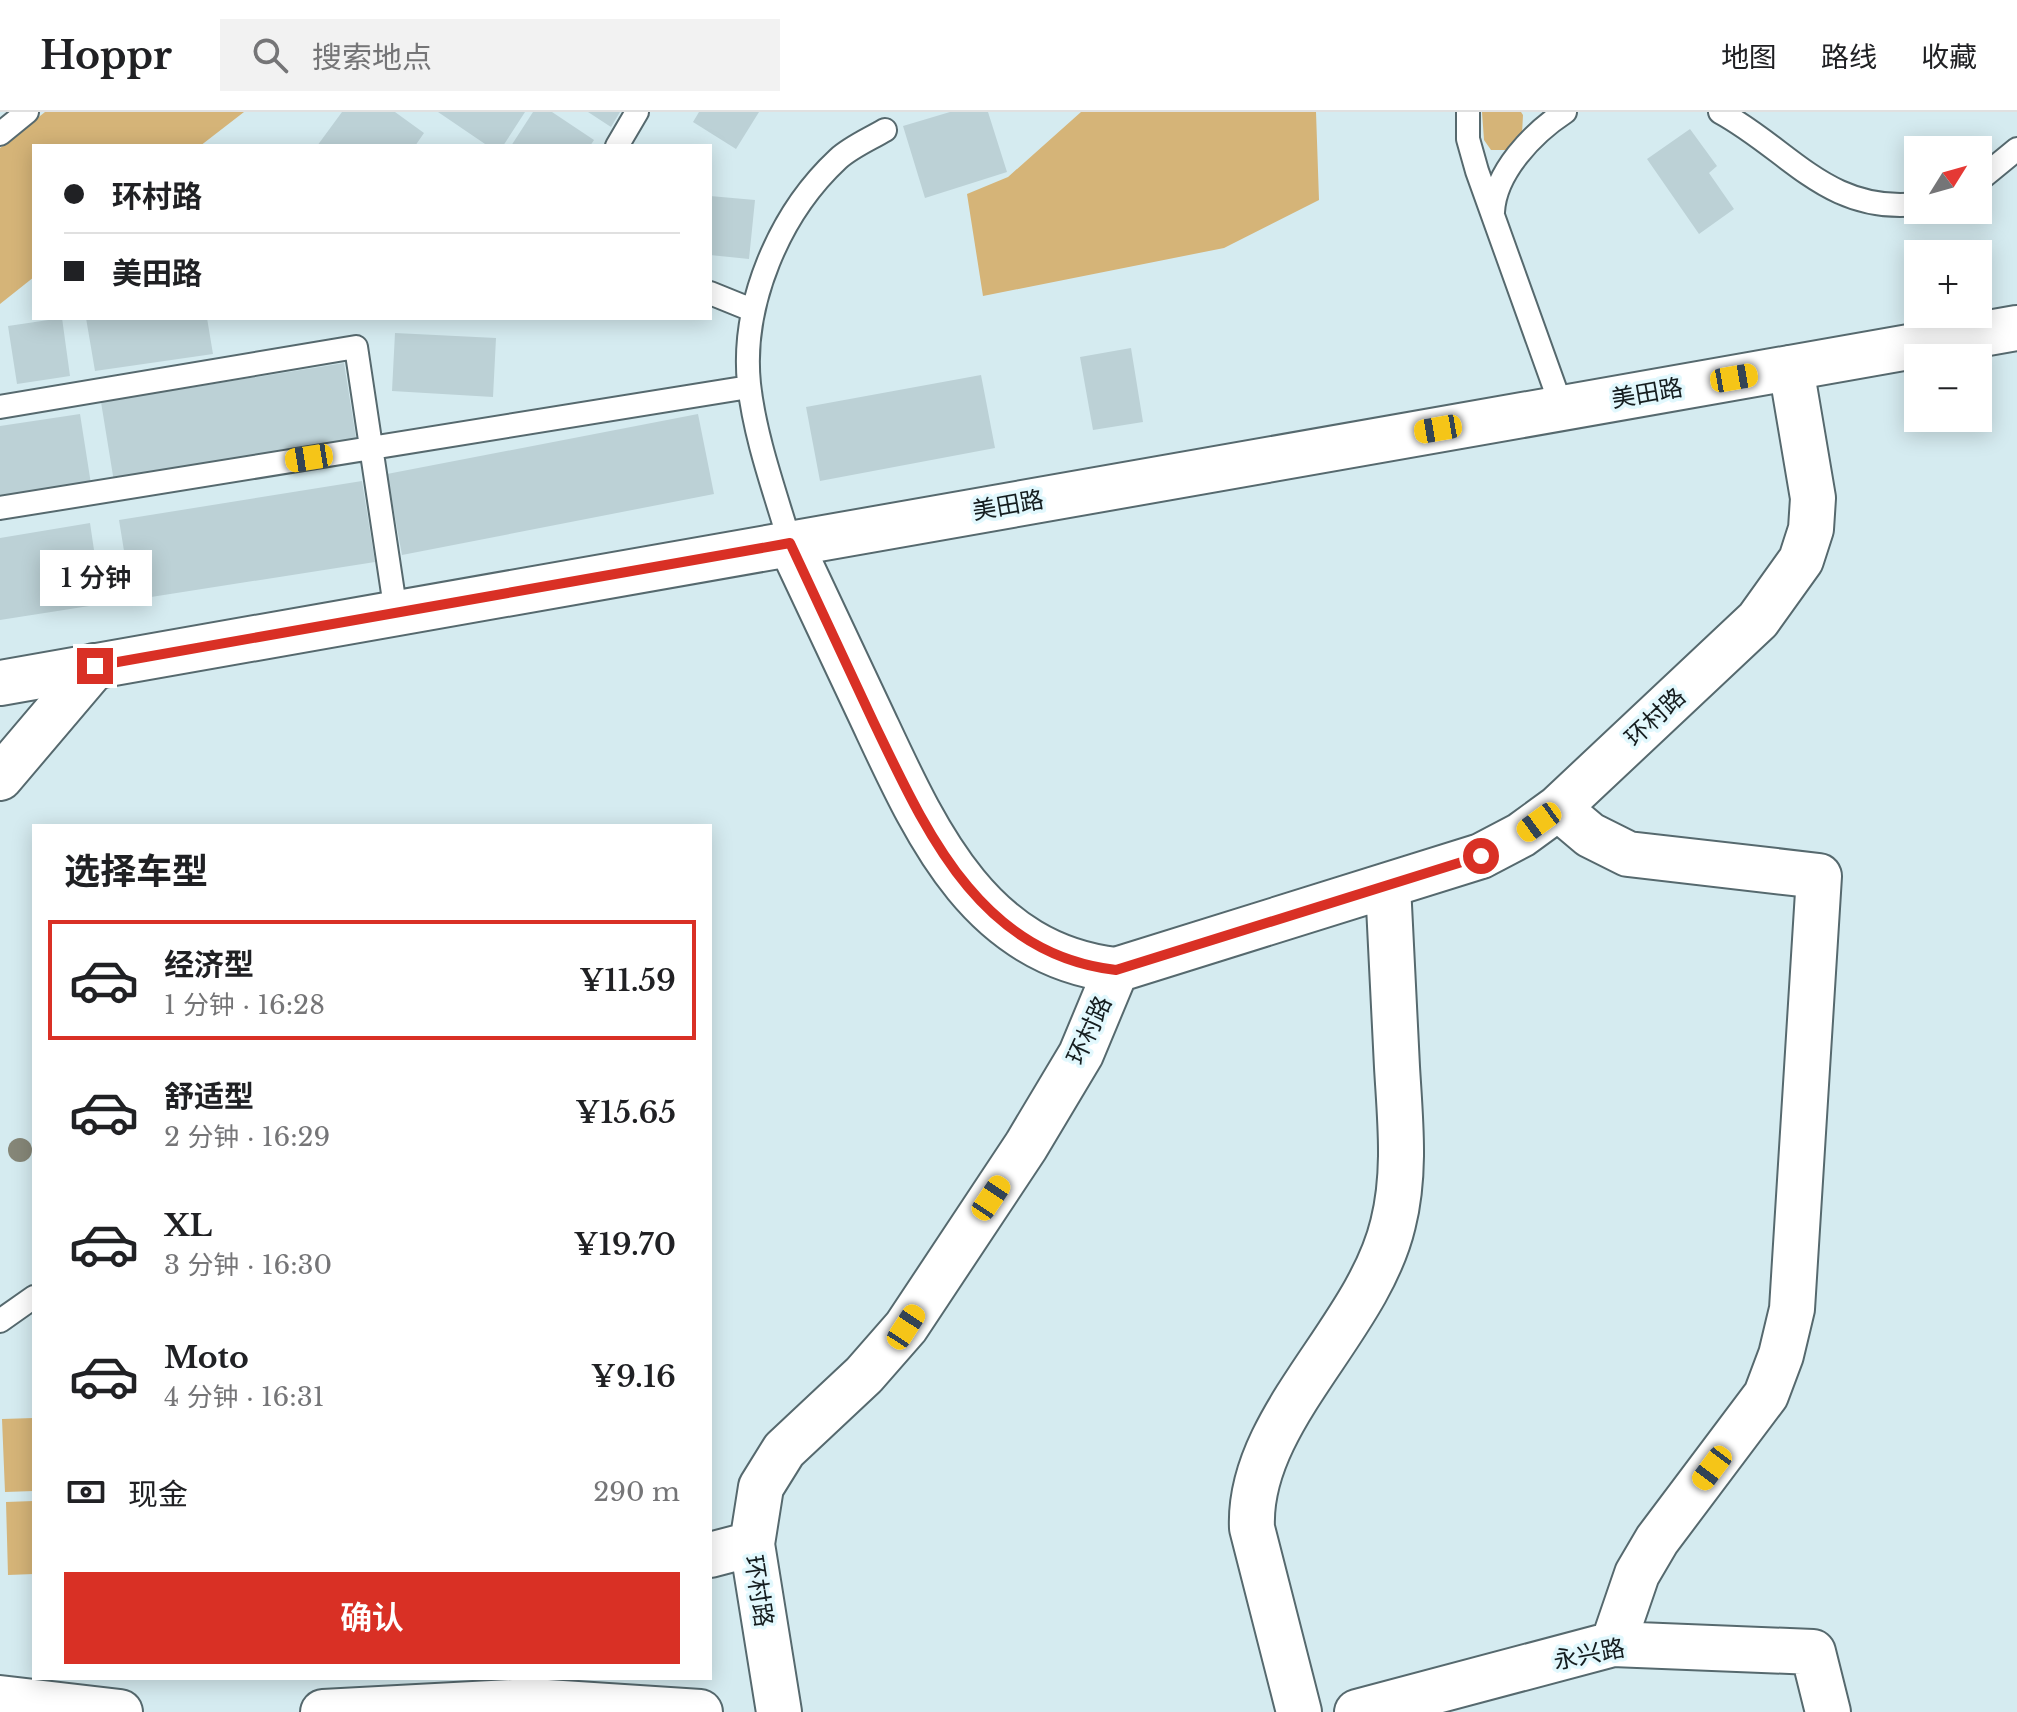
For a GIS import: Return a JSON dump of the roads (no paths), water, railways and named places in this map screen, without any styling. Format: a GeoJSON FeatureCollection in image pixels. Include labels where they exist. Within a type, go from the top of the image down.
{"type":"FeatureCollection","features":[{"type":"Feature","properties":{"kind":"street","name":"美田路"},"geometry":{"type":"LineString","coordinates":[[0,683],[2017,328]]}},
{"type":"Feature","properties":{"kind":"street","name":"环村路"},"geometry":{"type":"LineString","coordinates":[[779,1712],[752,1544],[761,1487],[784,1450],[864,1375],[906,1327],[1026,1146],[1081,1054],[1116,970],[1481,856],[1521,835],[1558,808],[1758,620],[1801,560],[1811,529],[1813,498],[1791,368]]}},
{"type":"Feature","properties":{"kind":"street"},"geometry":{"type":"LineString","coordinates":[[790,543],[906,790],[940,852],[986,909],[1018,936],[1084,966],[1116,970]]}},
{"type":"Feature","properties":{"kind":"street"},"geometry":{"type":"LineString","coordinates":[[0,778],[95,666]]}},
{"type":"Feature","properties":{"kind":"street"},"geometry":{"type":"LineString","coordinates":[[1558,808],[1590,835],[1628,854],[1819,876],[1792,1309],[1781,1355],[1766,1395],[1657,1540],[1637,1574],[1613,1644]]}},
{"type":"Feature","properties":{"kind":"street"},"geometry":{"type":"LineString","coordinates":[[1299,1712],[1252,1528],[1251,1500],[1268,1450],[1364,1295],[1381,1261],[1393,1225],[1401,1148],[1388,885]]}},
{"type":"Feature","properties":{"kind":"street"},"geometry":{"type":"LineString","coordinates":[[712,1554],[752,1544]]}},
{"type":"Feature","properties":{"kind":"street","name":"永兴路"},"geometry":{"type":"LineString","coordinates":[[1357,1712],[1613,1644],[1813,1652],[1828,1712]]}},
{"type":"Feature","properties":{"kind":"street"},"geometry":{"type":"LineString","coordinates":[[345,1711],[535,1689],[700,1712]]}},
{"type":"Feature","properties":{"kind":"street"},"geometry":{"type":"LineString","coordinates":[[0,1698],[77,1710],[120,1712]]}},
{"type":"Feature","properties":{"kind":"lane"},"geometry":{"type":"LineString","coordinates":[[0,134],[27,112]]}},
{"type":"Feature","properties":{"kind":"lane"},"geometry":{"type":"LineString","coordinates":[[618,144],[637,112]]}},
{"type":"Feature","properties":{"kind":"lane"},"geometry":{"type":"LineString","coordinates":[[1468,112],[1468,139],[1562,408]]}},
{"type":"Feature","properties":{"kind":"lane"},"geometry":{"type":"LineString","coordinates":[[1493,213],[1494,199],[1505,174],[1540,120],[1565,112]]}},
{"type":"Feature","properties":{"kind":"lane"},"geometry":{"type":"LineString","coordinates":[[1720,112],[1828,188],[1865,201],[1904,203]]}},
{"type":"Feature","properties":{"kind":"lane"},"geometry":{"type":"LineString","coordinates":[[790,543],[749,387],[747,349],[752,310],[772,255],[800,206],[839,158],[885,130]]}},
{"type":"Feature","properties":{"kind":"lane"},"geometry":{"type":"LineString","coordinates":[[1992,170],[2017,149]]}},
{"type":"Feature","properties":{"kind":"lane"},"geometry":{"type":"LineString","coordinates":[[712,294],[752,310]]}},
{"type":"Feature","properties":{"kind":"lane"},"geometry":{"type":"LineString","coordinates":[[0,407],[356,347],[396,613]]}},
{"type":"Feature","properties":{"kind":"lane"},"geometry":{"type":"LineString","coordinates":[[0,508],[749,387]]}},
{"type":"Feature","properties":{"kind":"lane"},"geometry":{"type":"LineString","coordinates":[[0,1321],[32,1298]]}}]}
